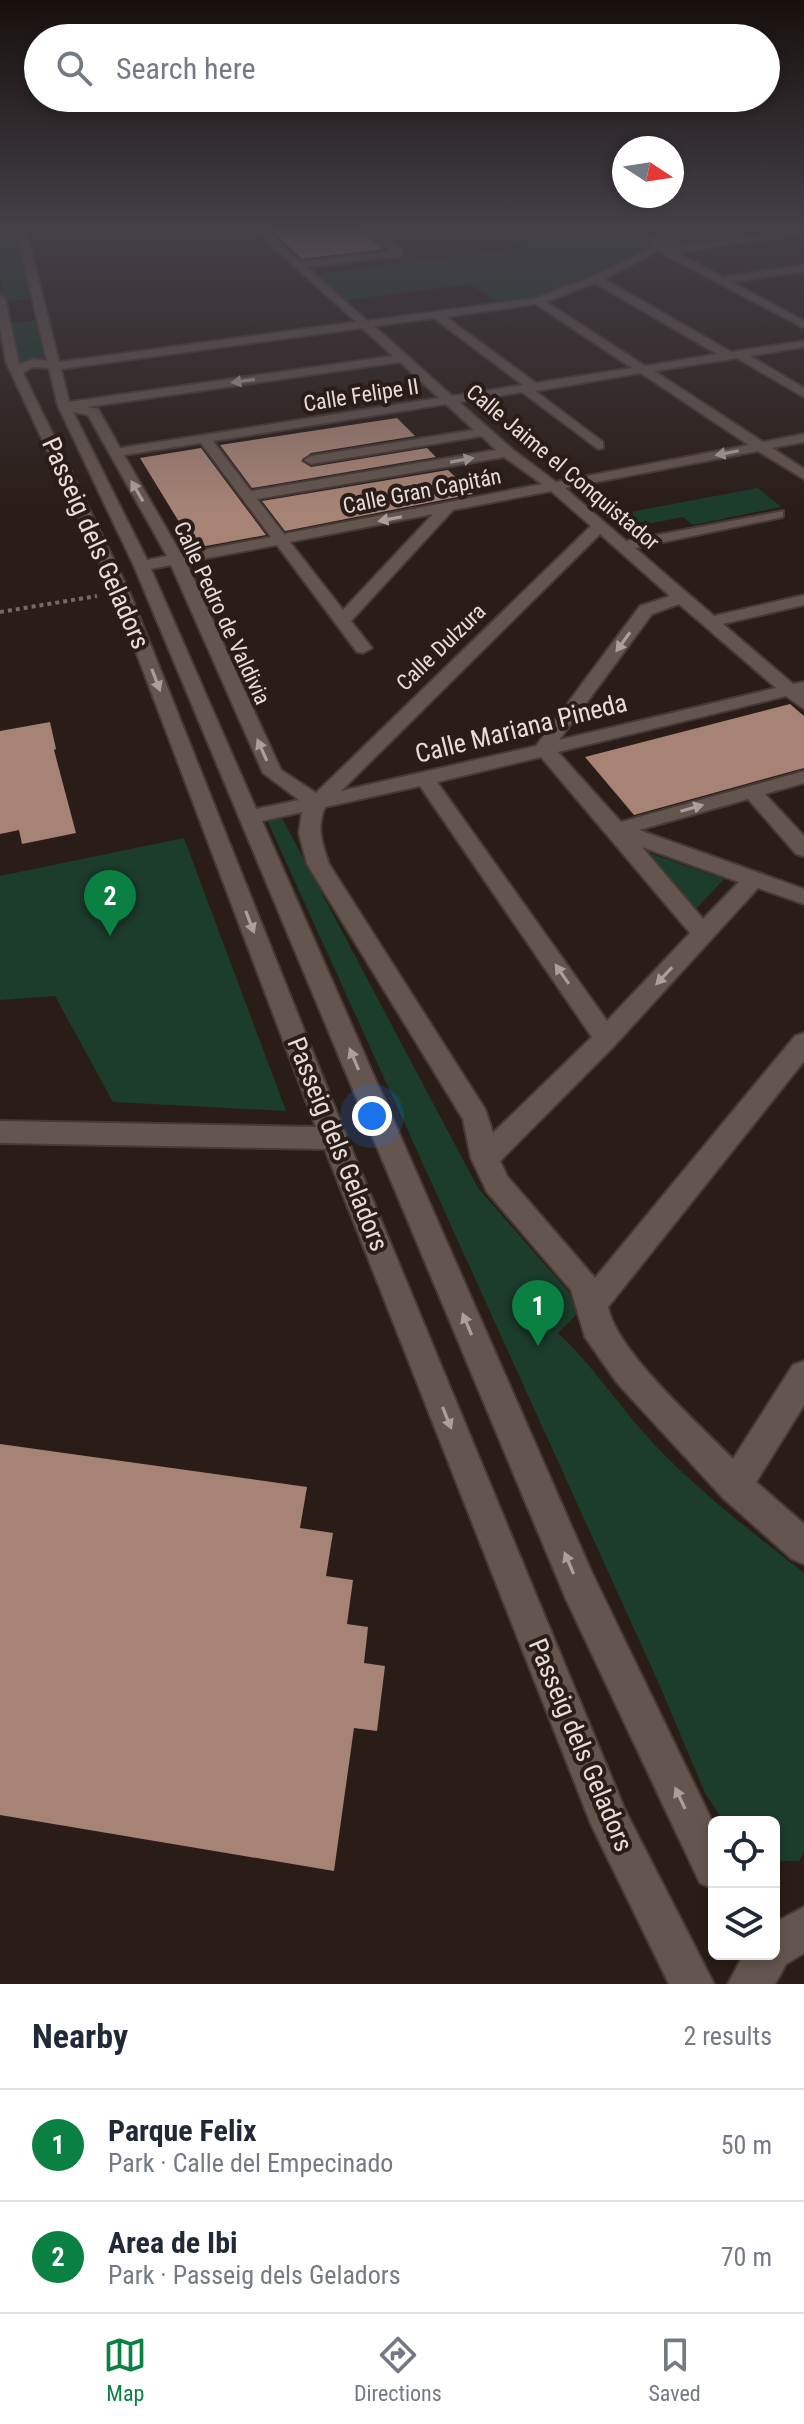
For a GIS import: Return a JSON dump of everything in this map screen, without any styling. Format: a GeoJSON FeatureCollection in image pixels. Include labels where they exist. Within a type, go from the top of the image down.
{"type":"FeatureCollection","features":[{"type":"Feature","properties":{"kind":"street","name":"Passeig dels Geladors"},"geometry":{"type":"LineString","coordinates":[[16,323],[9,374],[121,591],[334,1138],[611,1824],[692,1984]]}},
{"type":"Feature","properties":{"kind":"street"},"geometry":{"type":"LineString","coordinates":[[28,323],[54,366],[64,406],[142,566],[579,1586],[708,1856]]}},
{"type":"Feature","properties":{"kind":"street"},"geometry":{"type":"LineString","coordinates":[[9,374],[38,374],[54,366],[378,323]]}},
{"type":"Feature","properties":{"kind":"street"},"geometry":{"type":"LineString","coordinates":[[447,323],[598,445]]}},
{"type":"Feature","properties":{"kind":"street"},"geometry":{"type":"LineString","coordinates":[[571,323],[804,475]]}},
{"type":"Feature","properties":{"kind":"street"},"geometry":{"type":"LineString","coordinates":[[675,323],[804,393]]}},
{"type":"Feature","properties":{"kind":"street","name":"Calle Jaime el Conquistador"},"geometry":{"type":"LineString","coordinates":[[367,324],[507,452],[556,488],[799,693]]}},
{"type":"Feature","properties":{"kind":"street","name":"Calle Felipe II"},"geometry":{"type":"LineString","coordinates":[[114,453],[205,440],[298,444],[451,401],[804,344]]}},
{"type":"Feature","properties":{"kind":"street"},"geometry":{"type":"LineString","coordinates":[[64,406],[404,358]]}},
{"type":"Feature","properties":{"kind":"street","name":"Calle Pedro de Valdivia"},"geometry":{"type":"LineString","coordinates":[[64,406],[93,412],[177,560],[273,773],[317,803]]}},
{"type":"Feature","properties":{"kind":"street"},"geometry":{"type":"LineString","coordinates":[[298,444],[485,432]]}},
{"type":"Feature","properties":{"kind":"street","name":"Calle Gran Capitán"},"geometry":{"type":"LineString","coordinates":[[142,566],[804,438]]}},
{"type":"Feature","properties":{"kind":"street"},"geometry":{"type":"LineString","coordinates":[[205,440],[363,648]]}},
{"type":"Feature","properties":{"kind":"street"},"geometry":{"type":"LineString","coordinates":[[298,444],[329,483]]}},
{"type":"Feature","properties":{"kind":"street"},"geometry":{"type":"LineString","coordinates":[[247,496],[507,452]]}},
{"type":"Feature","properties":{"kind":"street"},"geometry":{"type":"LineString","coordinates":[[342,621],[448,507]]}},
{"type":"Feature","properties":{"kind":"street"},"geometry":{"type":"LineString","coordinates":[[624,546],[778,514]]}},
{"type":"Feature","properties":{"kind":"street","name":"Calle Dulzura"},"geometry":{"type":"LineString","coordinates":[[317,803],[600,525]]}},
{"type":"Feature","properties":{"kind":"street"},"geometry":{"type":"LineString","coordinates":[[682,597],[646,610],[544,748],[703,934]]}},
{"type":"Feature","properties":{"kind":"street"},"geometry":{"type":"LineString","coordinates":[[712,622],[804,600]]}},
{"type":"Feature","properties":{"kind":"street","name":"Calle Mariana Pineda"},"geometry":{"type":"LineString","coordinates":[[250,817],[425,779],[544,748],[799,693]]}},
{"type":"Feature","properties":{"kind":"street"},"geometry":{"type":"LineString","coordinates":[[617,830],[804,777]]}},
{"type":"Feature","properties":{"kind":"street"},"geometry":{"type":"LineString","coordinates":[[425,779],[606,1038]]}},
{"type":"Feature","properties":{"kind":"street"},"geometry":{"type":"LineString","coordinates":[[751,791],[804,849]]}},
{"type":"Feature","properties":{"kind":"street"},"geometry":{"type":"LineString","coordinates":[[317,803],[307,821],[307,831],[318,864],[476,1117],[485,1158],[497,1184],[581,1281],[592,1304],[596,1327],[629,1373],[735,1486],[804,1547]]}},
{"type":"Feature","properties":{"kind":"street"},"geometry":{"type":"LineString","coordinates":[[617,830],[804,897]]}},
{"type":"Feature","properties":{"kind":"street"},"geometry":{"type":"LineString","coordinates":[[485,1158],[606,1038],[755,878]]}},
{"type":"Feature","properties":{"kind":"street"},"geometry":{"type":"LineString","coordinates":[[592,1304],[804,1043]]}},
{"type":"Feature","properties":{"kind":"street"},"geometry":{"type":"LineString","coordinates":[[0,1132],[334,1138]]}},
{"type":"Feature","properties":{"kind":"street"},"geometry":{"type":"LineString","coordinates":[[735,1486],[804,1376]]}},
{"type":"Feature","properties":{"kind":"street"},"geometry":{"type":"LineString","coordinates":[[750,1984],[768,1960]]}},
{"type":"Feature","properties":{"kind":"path"},"geometry":{"type":"LineString","coordinates":[[0,612],[121,591]]}},
{"type":"Feature","properties":{"kind":"green space"},"geometry":{"type":"Polygon","coordinates":[[[6,323],[43,323],[51,357],[12,362],[6,323]]]}},
{"type":"Feature","properties":{"kind":"green space"},"geometry":{"type":"Polygon","coordinates":[[[758,488],[781,507],[693,525],[683,517],[622,529],[608,516],[758,488]]]}},
{"type":"Feature","properties":{"kind":"green space"},"geometry":{"type":"Polygon","coordinates":[[[282,818],[478,1188],[569,1292],[577,1314],[558,1333],[642,1431],[680,1470],[804,1573],[804,1852],[799,1861],[780,1861],[780,1816],[720,1816],[705,1793],[659,1684],[267,820],[282,818]]]}},
{"type":"Feature","properties":{"kind":"green space"},"geometry":{"type":"Polygon","coordinates":[[[184,838],[286,1111],[113,1102],[55,996],[0,1000],[0,876],[184,838]]]}},
{"type":"Feature","properties":{"kind":"green space"},"geometry":{"type":"Polygon","coordinates":[[[646,852],[724,879],[696,909],[646,852]]]}},
{"type":"Feature","properties":{"kind":"building"},"geometry":{"type":"Polygon","coordinates":[[[397,418],[415,436],[311,453],[301,461],[311,467],[427,448],[436,457],[252,488],[220,445],[397,418]]]}},
{"type":"Feature","properties":{"kind":"building"},"geometry":{"type":"Polygon","coordinates":[[[201,448],[266,535],[195,548],[140,458],[201,448]]]}},
{"type":"Feature","properties":{"kind":"building"},"geometry":{"type":"Polygon","coordinates":[[[448,470],[473,494],[285,531],[262,501],[448,470]]]}},
{"type":"Feature","properties":{"kind":"building"},"geometry":{"type":"Polygon","coordinates":[[[790,704],[804,716],[804,768],[634,815],[585,757],[790,704]]]}},
{"type":"Feature","properties":{"kind":"building"},"geometry":{"type":"Polygon","coordinates":[[[50,722],[54,750],[76,833],[22,844],[19,830],[0,834],[0,731],[50,722]]]}},
{"type":"Feature","properties":{"kind":"building"},"geometry":{"type":"Polygon","coordinates":[[[0,1444],[307,1487],[300,1528],[333,1533],[326,1576],[353,1580],[347,1624],[368,1627],[364,1663],[385,1666],[377,1731],[354,1728],[334,1871],[0,1815],[0,1444]]]}},
{"type":"Feature","properties":{"kind":"place","name":"Area de Ibi"},"geometry":{"type":"Point","coordinates":[110,936]}},
{"type":"Feature","properties":{"kind":"place","name":"Parque Felix"},"geometry":{"type":"Point","coordinates":[538,1346]}}]}
